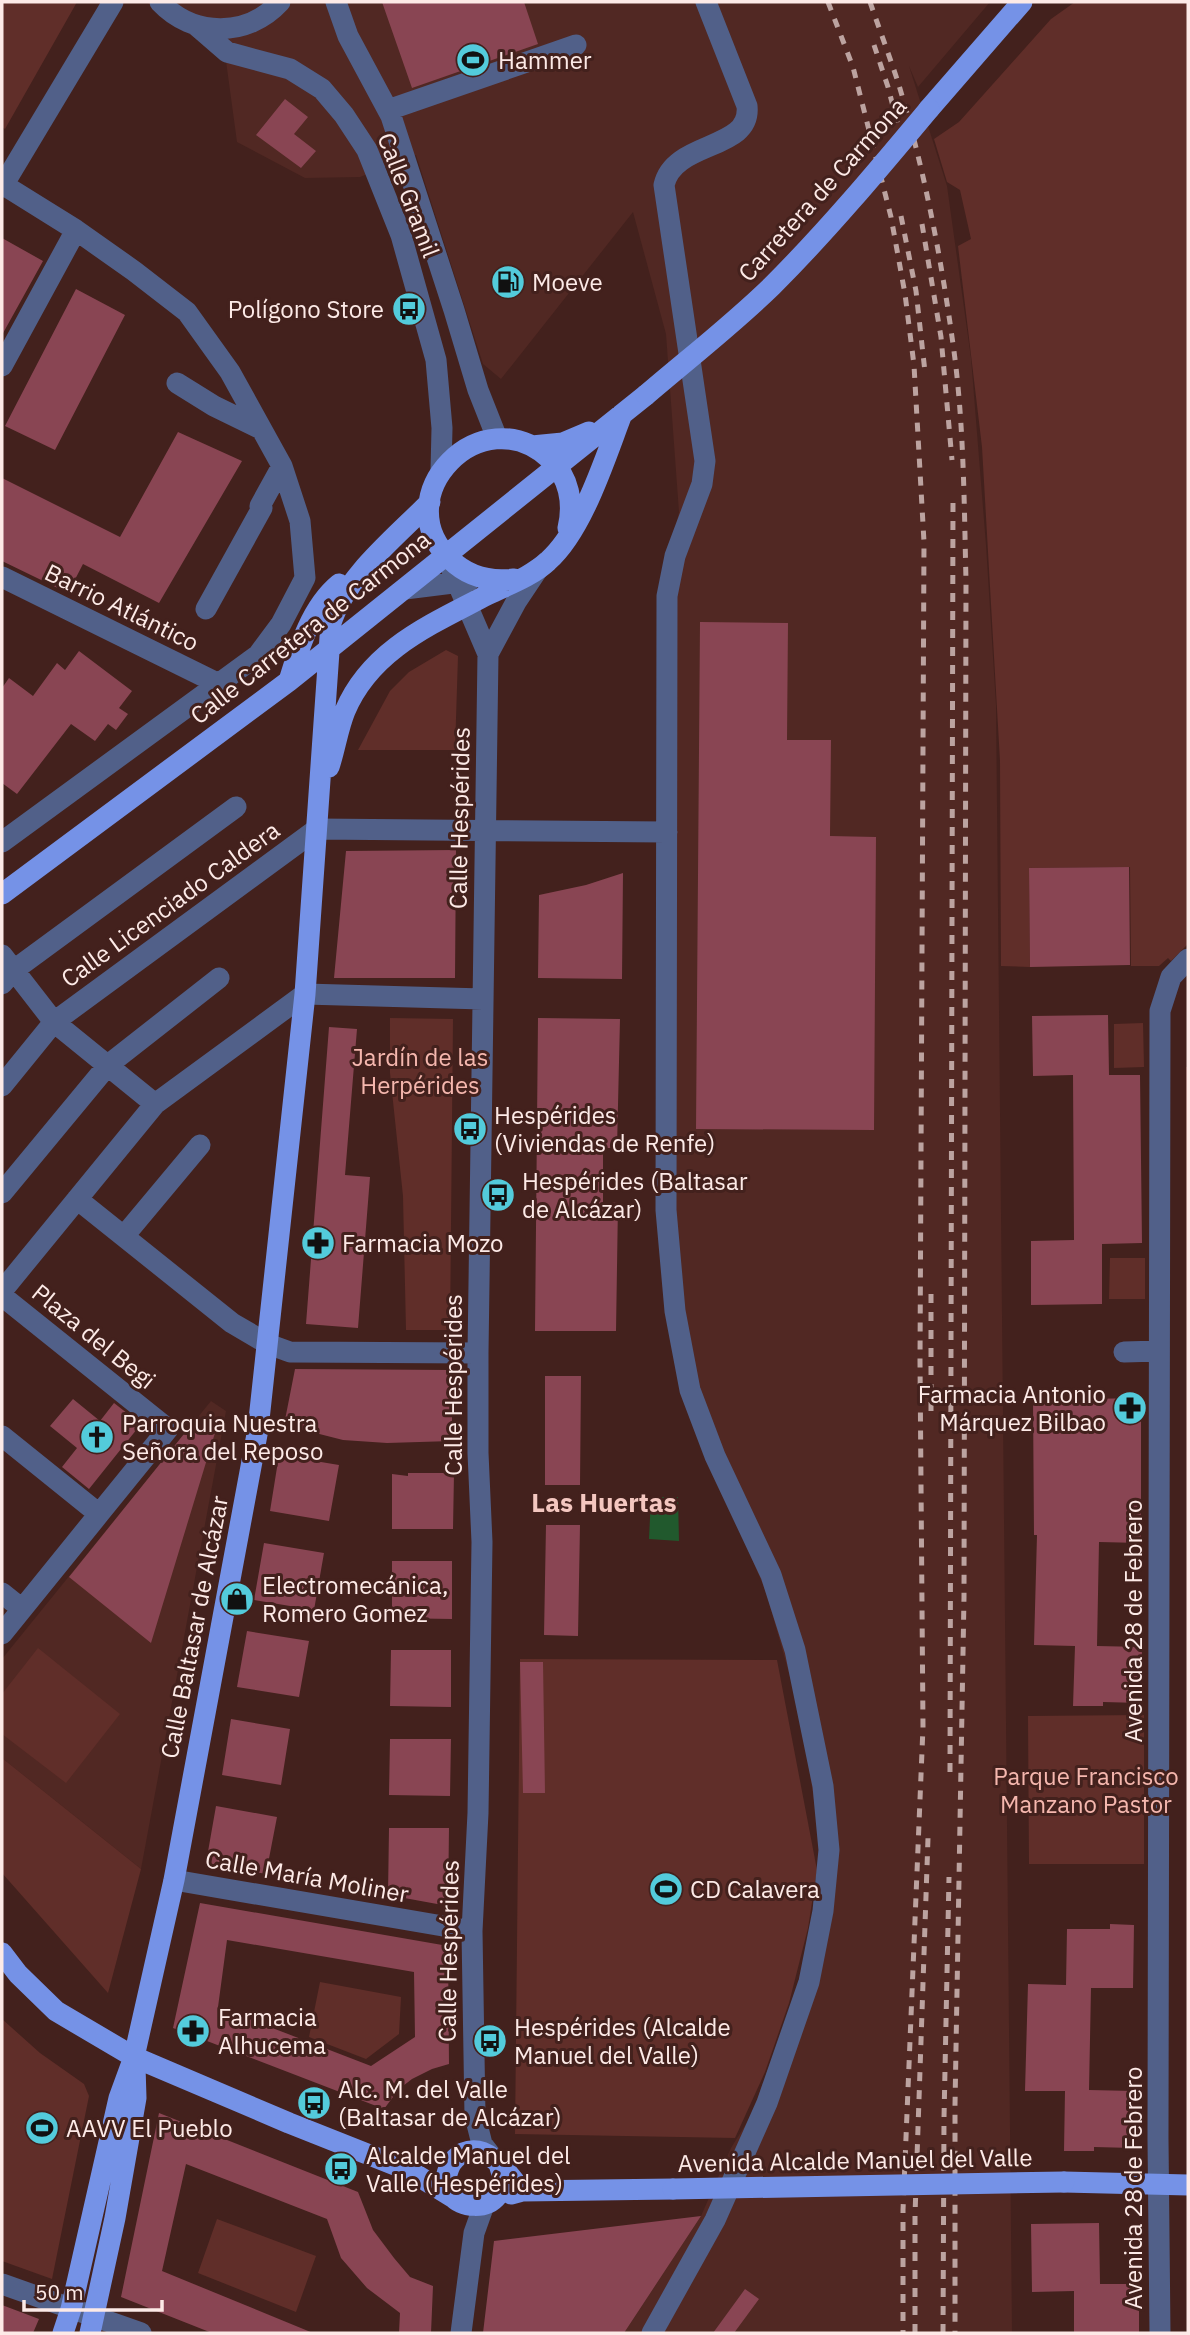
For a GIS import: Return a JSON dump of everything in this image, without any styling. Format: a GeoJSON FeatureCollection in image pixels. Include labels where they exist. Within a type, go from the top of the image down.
{"type":"FeatureCollection","features":[{"type":"Feature","properties":{"kind":"main road","name":"Carretera de Carmona"},"geometry":{"type":"LineString","coordinates":[[646,394],[771,287],[848,206],[1022,2]]}},
{"type":"Feature","properties":{"kind":"main road","name":"Calle Carretera de Carmona"},"geometry":{"type":"LineString","coordinates":[[2,894],[289,681],[646,394]]}},
{"type":"Feature","properties":{"kind":"main road"},"geometry":{"type":"LineString","coordinates":[[538,569],[514,579],[488,579],[465,571],[446,556],[433,531],[430,502],[441,471],[465,448],[476,443],[498,438],[532,446],[563,443],[617,417]]}},
{"type":"Feature","properties":{"kind":"main road"},"geometry":{"type":"LineString","coordinates":[[320,800],[346,710],[364,678],[394,646],[538,569],[555,554],[577,521],[607,457],[617,417]]}},
{"type":"Feature","properties":{"kind":"main road"},"geometry":{"type":"LineString","coordinates":[[532,446],[557,466],[565,480],[571,509],[564,540]]}},
{"type":"Feature","properties":{"kind":"main road"},"geometry":{"type":"LineString","coordinates":[[320,800],[331,623],[339,603],[379,553],[430,502]]}},
{"type":"Feature","properties":{"kind":"main road"},"geometry":{"type":"LineString","coordinates":[[289,681],[307,629],[331,590],[379,553]]}},
{"type":"Feature","properties":{"kind":"main road","name":"Calle Baltasar de Alcázar"},"geometry":{"type":"LineString","coordinates":[[134,2057],[174,1880],[258,1429],[304,994],[320,800]]}},
{"type":"Feature","properties":{"kind":"main road"},"geometry":{"type":"LineString","coordinates":[[2,1953],[18,1974],[56,2011],[134,2057],[410,2171],[469,2206],[489,2202],[502,2182],[495,2160]]}},
{"type":"Feature","properties":{"kind":"main road"},"geometry":{"type":"LineString","coordinates":[[63,2333],[71,2309],[119,2098],[134,2057]]}},
{"type":"Feature","properties":{"kind":"main road"},"geometry":{"type":"LineString","coordinates":[[92,2325],[115,2218],[136,2098],[134,2057]]}},
{"type":"Feature","properties":{"kind":"main road"},"geometry":{"type":"LineString","coordinates":[[410,2171],[455,2159],[474,2150],[495,2160],[522,2191]]}},
{"type":"Feature","properties":{"kind":"main road"},"geometry":{"type":"LineString","coordinates":[[455,2159],[447,2173],[447,2182],[458,2201]]}},
{"type":"Feature","properties":{"kind":"main road","name":"Avenida Alcalde Manuel del Valle"},"geometry":{"type":"LineString","coordinates":[[489,2202],[522,2191],[1064,2182],[1188,2185]]}},
{"type":"Feature","properties":{"kind":"street"},"geometry":{"type":"LineString","coordinates":[[160,2],[171,14],[197,26],[222,30],[248,25],[270,12],[280,2]]}},
{"type":"Feature","properties":{"kind":"street","name":"Calle Gramil"},"geometry":{"type":"LineString","coordinates":[[336,2],[348,36],[388,110],[478,390],[498,438]]}},
{"type":"Feature","properties":{"kind":"street"},"geometry":{"type":"LineString","coordinates":[[652,2333],[715,2220],[767,2103],[809,1982],[824,1911],[829,1850],[823,1787],[795,1650],[771,1575],[715,1456],[690,1390],[675,1311],[666,1210],[667,596],[675,556],[702,484],[705,461],[664,185],[667,173],[675,163],[724,141],[740,128],[748,115],[747,106],[706,2]]}},
{"type":"Feature","properties":{"kind":"street"},"geometry":{"type":"LineString","coordinates":[[2,842],[258,655],[281,624],[305,578],[300,521],[282,466],[230,372],[187,312],[76,230],[2,185],[117,5]]}},
{"type":"Feature","properties":{"kind":"street","name":"Calle Gramil"},"geometry":{"type":"LineString","coordinates":[[197,26],[227,52],[290,69],[322,89],[344,114],[367,150],[401,235],[436,360],[442,428],[441,471]]}},
{"type":"Feature","properties":{"kind":"street"},"geometry":{"type":"LineString","coordinates":[[388,110],[576,45]]}},
{"type":"Feature","properties":{"kind":"street"},"geometry":{"type":"LineString","coordinates":[[2,366],[76,230]]}},
{"type":"Feature","properties":{"kind":"street"},"geometry":{"type":"LineString","coordinates":[[177,383],[214,406],[261,429]]}},
{"type":"Feature","properties":{"kind":"street"},"geometry":{"type":"LineString","coordinates":[[206,609],[282,466]]}},
{"type":"Feature","properties":{"kind":"street"},"geometry":{"type":"LineString","coordinates":[[446,556],[488,654]]}},
{"type":"Feature","properties":{"kind":"street"},"geometry":{"type":"LineString","coordinates":[[488,654],[516,602],[538,569]]}},
{"type":"Feature","properties":{"kind":"street","name":"Barrio Atlántico"},"geometry":{"type":"LineString","coordinates":[[2,577],[219,684]]}},
{"type":"Feature","properties":{"kind":"street"},"geometry":{"type":"LineString","coordinates":[[305,578],[331,590]]}},
{"type":"Feature","properties":{"kind":"street"},"geometry":{"type":"LineString","coordinates":[[405,589],[488,579]]}},
{"type":"Feature","properties":{"kind":"street"},"geometry":{"type":"LineString","coordinates":[[427,626],[460,624],[469,629],[488,654]]}},
{"type":"Feature","properties":{"kind":"street","name":"Calle Hespérides"},"geometry":{"type":"LineString","coordinates":[[488,654],[478,1353],[478,1453],[482,1542],[478,1813],[472,1931],[475,2116],[482,2144],[495,2160]]}},
{"type":"Feature","properties":{"kind":"street"},"geometry":{"type":"LineString","coordinates":[[155,1104],[54,1022],[6,970],[236,807]]}},
{"type":"Feature","properties":{"kind":"street"},"geometry":{"type":"LineString","coordinates":[[317,829],[667,832]]}},
{"type":"Feature","properties":{"kind":"street","name":"Calle Licenciado Caldera"},"geometry":{"type":"LineString","coordinates":[[2,1086],[54,1022],[317,829]]}},
{"type":"Feature","properties":{"kind":"street","name":"Avenida 28 de Febrero"},"geometry":{"type":"LineString","coordinates":[[1160,2333],[1160,1011],[1171,977],[1188,960]]}},
{"type":"Feature","properties":{"kind":"street"},"geometry":{"type":"LineString","coordinates":[[2,1193],[108,1065],[219,978]]}},
{"type":"Feature","properties":{"kind":"street"},"geometry":{"type":"LineString","coordinates":[[2,1293],[155,1104],[304,994],[483,999]]}},
{"type":"Feature","properties":{"kind":"street"},"geometry":{"type":"LineString","coordinates":[[124,1236],[200,1145]]}},
{"type":"Feature","properties":{"kind":"street"},"geometry":{"type":"LineString","coordinates":[[77,1199],[232,1323],[268,1344],[290,1352],[478,1353]]}},
{"type":"Feature","properties":{"kind":"street","name":"Plaza del Begi"},"geometry":{"type":"LineString","coordinates":[[2,1293],[168,1429],[99,1514]]}},
{"type":"Feature","properties":{"kind":"street"},"geometry":{"type":"LineString","coordinates":[[1124,1352],[1159,1351]]}},
{"type":"Feature","properties":{"kind":"street"},"geometry":{"type":"LineString","coordinates":[[2,1436],[99,1514],[2,1634]]}},
{"type":"Feature","properties":{"kind":"street"},"geometry":{"type":"LineString","coordinates":[[2,1593],[22,1609]]}},
{"type":"Feature","properties":{"kind":"street","name":"Calle María Moliner"},"geometry":{"type":"LineString","coordinates":[[174,1880],[472,1931]]}},
{"type":"Feature","properties":{"kind":"street","name":"Calle Hespérides"},"geometry":{"type":"LineString","coordinates":[[455,2159],[475,2116]]}},
{"type":"Feature","properties":{"kind":"street"},"geometry":{"type":"LineString","coordinates":[[458,2201],[474,2233]]}},
{"type":"Feature","properties":{"kind":"street"},"geometry":{"type":"LineString","coordinates":[[461,2333],[474,2233],[489,2202]]}},
{"type":"Feature","properties":{"kind":"street"},"geometry":{"type":"LineString","coordinates":[[2,2284],[71,2309],[92,2325],[141,2333]]}},
{"type":"Feature","properties":{"kind":"shaded area"},"geometry":{"type":"Polygon","coordinates":[[[146,2],[990,2],[918,87],[909,66],[947,186],[971,358],[996,705],[1012,2333],[624,2333],[701,2216],[731,2148],[752,2114],[797,1987],[815,1918],[822,1851],[800,1712],[766,1592],[700,1438],[659,1250],[667,565],[679,512],[666,334],[633,212],[501,379],[483,364],[416,155],[360,177],[305,178],[237,142],[226,61],[146,2]]]}},
{"type":"Feature","properties":{"kind":"shaded area"},"geometry":{"type":"Polygon","coordinates":[[[211,1401],[226,1411],[141,1869],[2,1758],[2,1659],[211,1401]]]}},
{"type":"Feature","properties":{"kind":"shaded area"},"geometry":{"type":"Polygon","coordinates":[[[651,1497],[678,1497],[679,1541],[649,1539],[651,1497]]]}},
{"type":"Feature","properties":{"kind":"green space"},"geometry":{"type":"Polygon","coordinates":[[[2,2],[77,2],[5,129],[2,127],[2,2]]]}},
{"type":"Feature","properties":{"kind":"green space"},"geometry":{"type":"Polygon","coordinates":[[[1075,2],[1188,2],[1188,944],[1171,961],[1168,958],[1159,966],[1131,966],[1130,867],[1029,868],[1030,967],[1001,966],[1000,761],[982,447],[958,246],[971,239],[960,190],[947,182],[934,139],[959,122],[1051,19],[1075,2]]]}},
{"type":"Feature","properties":{"kind":"green space"},"geometry":{"type":"Polygon","coordinates":[[[446,650],[458,656],[455,750],[358,750],[390,691],[409,672],[446,650]]]}},
{"type":"Feature","properties":{"kind":"green space","name":"Jardín de las Herpérides"},"geometry":{"type":"Polygon","coordinates":[[[390,1018],[453,1019],[450,1330],[406,1330],[403,1196],[390,1073],[390,1018]]]}},
{"type":"Feature","properties":{"kind":"green space"},"geometry":{"type":"Polygon","coordinates":[[[1143,1023],[1144,1067],[1114,1068],[1114,1024],[1143,1023]]]}},
{"type":"Feature","properties":{"kind":"green space"},"geometry":{"type":"Polygon","coordinates":[[[1188,1067],[1188,1904],[1187,1904],[1188,1067]]]}},
{"type":"Feature","properties":{"kind":"green space"},"geometry":{"type":"Polygon","coordinates":[[[1110,1258],[1145,1258],[1145,1299],[1109,1299],[1110,1258]]]}},
{"type":"Feature","properties":{"kind":"green space"},"geometry":{"type":"Polygon","coordinates":[[[38,1648],[120,1714],[66,1783],[2,1734],[2,1694],[38,1648]]]}},
{"type":"Feature","properties":{"kind":"green space","name":"CD Calavera"},"geometry":{"type":"Polygon","coordinates":[[[520,1659],[777,1660],[817,1870],[808,1928],[789,2003],[765,2072],[735,2138],[515,2134],[520,1659]]]}},
{"type":"Feature","properties":{"kind":"green space","name":"Parque Francisco Manzano Pastor"},"geometry":{"type":"Polygon","coordinates":[[[1144,1715],[1144,1864],[1029,1864],[1028,1716],[1144,1715]]]}},
{"type":"Feature","properties":{"kind":"green space"},"geometry":{"type":"Polygon","coordinates":[[[2,1758],[141,1869],[108,1993],[2,1873],[2,1758]]]}},
{"type":"Feature","properties":{"kind":"green space"},"geometry":{"type":"Polygon","coordinates":[[[320,1982],[401,1997],[399,2034],[366,2059],[309,2037],[320,1982]]]}},
{"type":"Feature","properties":{"kind":"green space","name":"AAVV El Pueblo"},"geometry":{"type":"Polygon","coordinates":[[[2,2019],[40,2053],[84,2084],[89,2096],[52,2279],[2,2261],[2,2019]]]}},
{"type":"Feature","properties":{"kind":"green space"},"geometry":{"type":"Polygon","coordinates":[[[217,2219],[316,2256],[296,2312],[198,2273],[217,2219]]]}},
{"type":"Feature","properties":{"kind":"building"},"geometry":{"type":"Polygon","coordinates":[[[382,2],[524,2],[538,44],[412,88],[382,2]]]}},
{"type":"Feature","properties":{"kind":"building"},"geometry":{"type":"Polygon","coordinates":[[[285,99],[308,117],[294,134],[316,151],[301,168],[256,135],[285,99]]]}},
{"type":"Feature","properties":{"kind":"building"},"geometry":{"type":"Polygon","coordinates":[[[2,238],[43,261],[2,335],[2,238]]]}},
{"type":"Feature","properties":{"kind":"building"},"geometry":{"type":"Polygon","coordinates":[[[76,289],[125,315],[55,450],[5,426],[76,289]]]}},
{"type":"Feature","properties":{"kind":"building"},"geometry":{"type":"Polygon","coordinates":[[[178,432],[242,461],[159,603],[83,564],[68,593],[2,561],[2,478],[120,537],[178,432]]]}},
{"type":"Feature","properties":{"kind":"building"},"geometry":{"type":"Polygon","coordinates":[[[700,622],[788,623],[787,740],[831,740],[830,836],[876,837],[874,1130],[696,1129],[700,622]]]}},
{"type":"Feature","properties":{"kind":"building"},"geometry":{"type":"Polygon","coordinates":[[[79,651],[132,691],[119,708],[128,714],[116,730],[108,724],[95,741],[71,724],[17,794],[2,783],[2,688],[9,678],[33,696],[57,663],[65,670],[79,651]]]}},
{"type":"Feature","properties":{"kind":"building"},"geometry":{"type":"Polygon","coordinates":[[[456,850],[455,978],[334,978],[346,851],[456,850]]]}},
{"type":"Feature","properties":{"kind":"building"},"geometry":{"type":"Polygon","coordinates":[[[1129,867],[1130,965],[1030,967],[1029,868],[1129,867]]]}},
{"type":"Feature","properties":{"kind":"building"},"geometry":{"type":"Polygon","coordinates":[[[623,873],[622,979],[538,978],[539,895],[586,885],[623,873]]]}},
{"type":"Feature","properties":{"kind":"building"},"geometry":{"type":"Polygon","coordinates":[[[1108,1015],[1109,1075],[1140,1075],[1142,1243],[1102,1244],[1102,1304],[1031,1305],[1031,1241],[1074,1240],[1073,1075],[1033,1076],[1032,1016],[1108,1015]]]}},
{"type":"Feature","properties":{"kind":"building"},"geometry":{"type":"Polygon","coordinates":[[[538,1018],[620,1019],[617,1148],[603,1148],[603,1202],[618,1203],[616,1331],[535,1331],[538,1018]]]}},
{"type":"Feature","properties":{"kind":"building"},"geometry":{"type":"Polygon","coordinates":[[[329,1027],[357,1029],[345,1175],[370,1177],[358,1328],[306,1324],[329,1027]]]}},
{"type":"Feature","properties":{"kind":"building"},"geometry":{"type":"Polygon","coordinates":[[[295,1369],[452,1370],[452,1441],[387,1443],[343,1440],[284,1425],[295,1369]]]}},
{"type":"Feature","properties":{"kind":"building"},"geometry":{"type":"Polygon","coordinates":[[[545,1376],[581,1376],[580,1485],[545,1485],[545,1376]]]}},
{"type":"Feature","properties":{"kind":"building"},"geometry":{"type":"Polygon","coordinates":[[[1141,1398],[1141,1543],[1099,1542],[1097,1646],[1142,1647],[1141,1703],[1103,1702],[1103,1706],[1073,1706],[1075,1646],[1034,1645],[1037,1535],[1034,1535],[1033,1400],[1141,1398]]]}},
{"type":"Feature","properties":{"kind":"building","name":"Parroquia Nuestra Señora del Reposo"},"geometry":{"type":"Polygon","coordinates":[[[73,1399],[100,1421],[114,1403],[141,1424],[89,1489],[62,1467],[77,1448],[50,1426],[73,1399]]]}},
{"type":"Feature","properties":{"kind":"building"},"geometry":{"type":"Polygon","coordinates":[[[196,1419],[218,1423],[151,1643],[69,1577],[196,1419]]]}},
{"type":"Feature","properties":{"kind":"building"},"geometry":{"type":"Polygon","coordinates":[[[279,1455],[339,1465],[329,1521],[270,1511],[279,1455]]]}},
{"type":"Feature","properties":{"kind":"building"},"geometry":{"type":"Polygon","coordinates":[[[408,1473],[454,1473],[453,1529],[392,1529],[392,1474],[408,1476],[408,1473]]]}},
{"type":"Feature","properties":{"kind":"building"},"geometry":{"type":"Polygon","coordinates":[[[546,1525],[580,1525],[578,1636],[544,1635],[546,1525]]]}},
{"type":"Feature","properties":{"kind":"building"},"geometry":{"type":"Polygon","coordinates":[[[264,1543],[324,1553],[314,1610],[254,1600],[264,1543]]]}},
{"type":"Feature","properties":{"kind":"building"},"geometry":{"type":"Polygon","coordinates":[[[392,1561],[452,1561],[452,1619],[392,1618],[392,1561]]]}},
{"type":"Feature","properties":{"kind":"building"},"geometry":{"type":"Polygon","coordinates":[[[247,1631],[309,1641],[299,1697],[237,1687],[247,1631]]]}},
{"type":"Feature","properties":{"kind":"building"},"geometry":{"type":"Polygon","coordinates":[[[391,1650],[451,1650],[451,1707],[390,1706],[391,1650]]]}},
{"type":"Feature","properties":{"kind":"building"},"geometry":{"type":"Polygon","coordinates":[[[520,1662],[543,1662],[545,1793],[523,1793],[520,1662]]]}},
{"type":"Feature","properties":{"kind":"building"},"geometry":{"type":"Polygon","coordinates":[[[231,1719],[290,1729],[281,1785],[222,1775],[231,1719]]]}},
{"type":"Feature","properties":{"kind":"building"},"geometry":{"type":"Polygon","coordinates":[[[390,1739],[451,1739],[450,1796],[389,1795],[390,1739]]]}},
{"type":"Feature","properties":{"kind":"building"},"geometry":{"type":"Polygon","coordinates":[[[216,1806],[277,1817],[266,1874],[206,1863],[216,1806]]]}},
{"type":"Feature","properties":{"kind":"building"},"geometry":{"type":"Polygon","coordinates":[[[389,1828],[449,1828],[448,1906],[388,1895],[389,1828]]]}},
{"type":"Feature","properties":{"kind":"building"},"geometry":{"type":"Polygon","coordinates":[[[200,1903],[448,1946],[449,2064],[412,2079],[399,2089],[384,2109],[173,2028],[200,1903]],[[227,1940],[218,2007],[371,2066],[415,2037],[414,1972],[227,1940]]]}},
{"type":"Feature","properties":{"kind":"building"},"geometry":{"type":"Polygon","coordinates":[[[1110,1924],[1134,1925],[1133,1988],[1091,1988],[1089,2090],[1134,2091],[1133,2148],[1094,2147],[1094,2151],[1064,2151],[1065,2091],[1025,2091],[1028,1984],[1066,1985],[1067,1929],[1110,1929],[1110,1924]]]}},
{"type":"Feature","properties":{"kind":"building"},"geometry":{"type":"Polygon","coordinates":[[[159,2113],[358,2192],[373,2230],[394,2258],[410,2277],[433,2286],[431,2333],[399,2333],[400,2313],[367,2288],[341,2258],[327,2219],[186,2164],[162,2271],[313,2333],[212,2333],[121,2297],[159,2113]]]}},
{"type":"Feature","properties":{"kind":"building"},"geometry":{"type":"Polygon","coordinates":[[[701,2216],[624,2333],[483,2333],[494,2241],[701,2216]]]}},
{"type":"Feature","properties":{"kind":"building"},"geometry":{"type":"Polygon","coordinates":[[[1099,2223],[1100,2284],[1139,2284],[1139,2333],[1074,2333],[1074,2291],[1032,2292],[1031,2224],[1099,2223]]]}},
{"type":"Feature","properties":{"kind":"building"},"geometry":{"type":"Polygon","coordinates":[[[745,2289],[759,2299],[734,2333],[713,2333],[745,2289]]]}},
{"type":"Feature","properties":{"kind":"building"},"geometry":{"type":"Polygon","coordinates":[[[2,2305],[39,2319],[33,2333],[2,2333],[2,2305]]]}},
{"type":"Feature","properties":{"kind":"railway"},"geometry":{"type":"LineString","coordinates":[[828,2],[853,67],[891,217],[905,294],[914,365],[924,542],[920,1361],[923,1727],[903,2210],[903,2333]]}},
{"type":"Feature","properties":{"kind":"railway"},"geometry":{"type":"LineString","coordinates":[[870,2],[898,82],[930,208],[956,367],[963,459],[966,581],[964,1597],[955,2105],[955,2333]]}},
{"type":"Feature","properties":{"kind":"railway"},"geometry":{"type":"LineString","coordinates":[[874,45],[904,149]]}},
{"type":"Feature","properties":{"kind":"railway"},"geometry":{"type":"LineString","coordinates":[[901,216],[916,291],[925,372]]}},
{"type":"Feature","properties":{"kind":"railway"},"geometry":{"type":"LineString","coordinates":[[922,224],[941,337],[952,460]]}},
{"type":"Feature","properties":{"kind":"railway"},"geometry":{"type":"LineString","coordinates":[[950,1772],[953,498]]}},
{"type":"Feature","properties":{"kind":"railway"},"geometry":{"type":"LineString","coordinates":[[931,1285],[931,1411]]}},
{"type":"Feature","properties":{"kind":"railway"},"geometry":{"type":"LineString","coordinates":[[915,2333],[915,2215],[928,1838]]}},
{"type":"Feature","properties":{"kind":"railway"},"geometry":{"type":"LineString","coordinates":[[943,2333],[949,1877]]}},
{"type":"Feature","properties":{"kind":"place","name":"Hammer"},"geometry":{"type":"Point","coordinates":[473,60]}},
{"type":"Feature","properties":{"kind":"place","name":"Moeve"},"geometry":{"type":"Point","coordinates":[508,282]}},
{"type":"Feature","properties":{"kind":"place","name":"Polígono Store"},"geometry":{"type":"Point","coordinates":[409,309]}},
{"type":"Feature","properties":{"kind":"place","name":"Hespérides (Viviendas de Renfe)"},"geometry":{"type":"Point","coordinates":[470,1129]}},
{"type":"Feature","properties":{"kind":"place","name":"Hespérides (Baltasar de Alcázar)"},"geometry":{"type":"Point","coordinates":[498,1195]}},
{"type":"Feature","properties":{"kind":"place","name":"Farmacia Mozo"},"geometry":{"type":"Point","coordinates":[318,1243]}},
{"type":"Feature","properties":{"kind":"place","name":"Farmacia Antonio Márquez Bilbao"},"geometry":{"type":"Point","coordinates":[1130,1408]}},
{"type":"Feature","properties":{"kind":"place","name":"Parroquia Nuestra Señora del Reposo"},"geometry":{"type":"Point","coordinates":[97,1437]}},
{"type":"Feature","properties":{"kind":"place","name":"Electromecánica, Romero Gomez"},"geometry":{"type":"Point","coordinates":[237,1599]}},
{"type":"Feature","properties":{"kind":"place","name":"CD Calavera"},"geometry":{"type":"Point","coordinates":[666,1889]}},
{"type":"Feature","properties":{"kind":"place","name":"Farmacia Alhucema"},"geometry":{"type":"Point","coordinates":[193,2031]}},
{"type":"Feature","properties":{"kind":"place","name":"Hespérides (Alcalde Manuel del Valle)"},"geometry":{"type":"Point","coordinates":[490,2041]}},
{"type":"Feature","properties":{"kind":"place","name":"Alc. M. del Valle (Baltasar de Alcázar)"},"geometry":{"type":"Point","coordinates":[314,2103]}},
{"type":"Feature","properties":{"kind":"place","name":"AAVV El Pueblo"},"geometry":{"type":"Point","coordinates":[42,2128]}},
{"type":"Feature","properties":{"kind":"place","name":"Alcalde Manuel del Valle (Hespérides)"},"geometry":{"type":"Point","coordinates":[341,2169]}},
{"type":"Feature","properties":{"kind":"district","name":"Las Huertas"},"geometry":{"type":"Point","coordinates":[604,1502]}}]}
